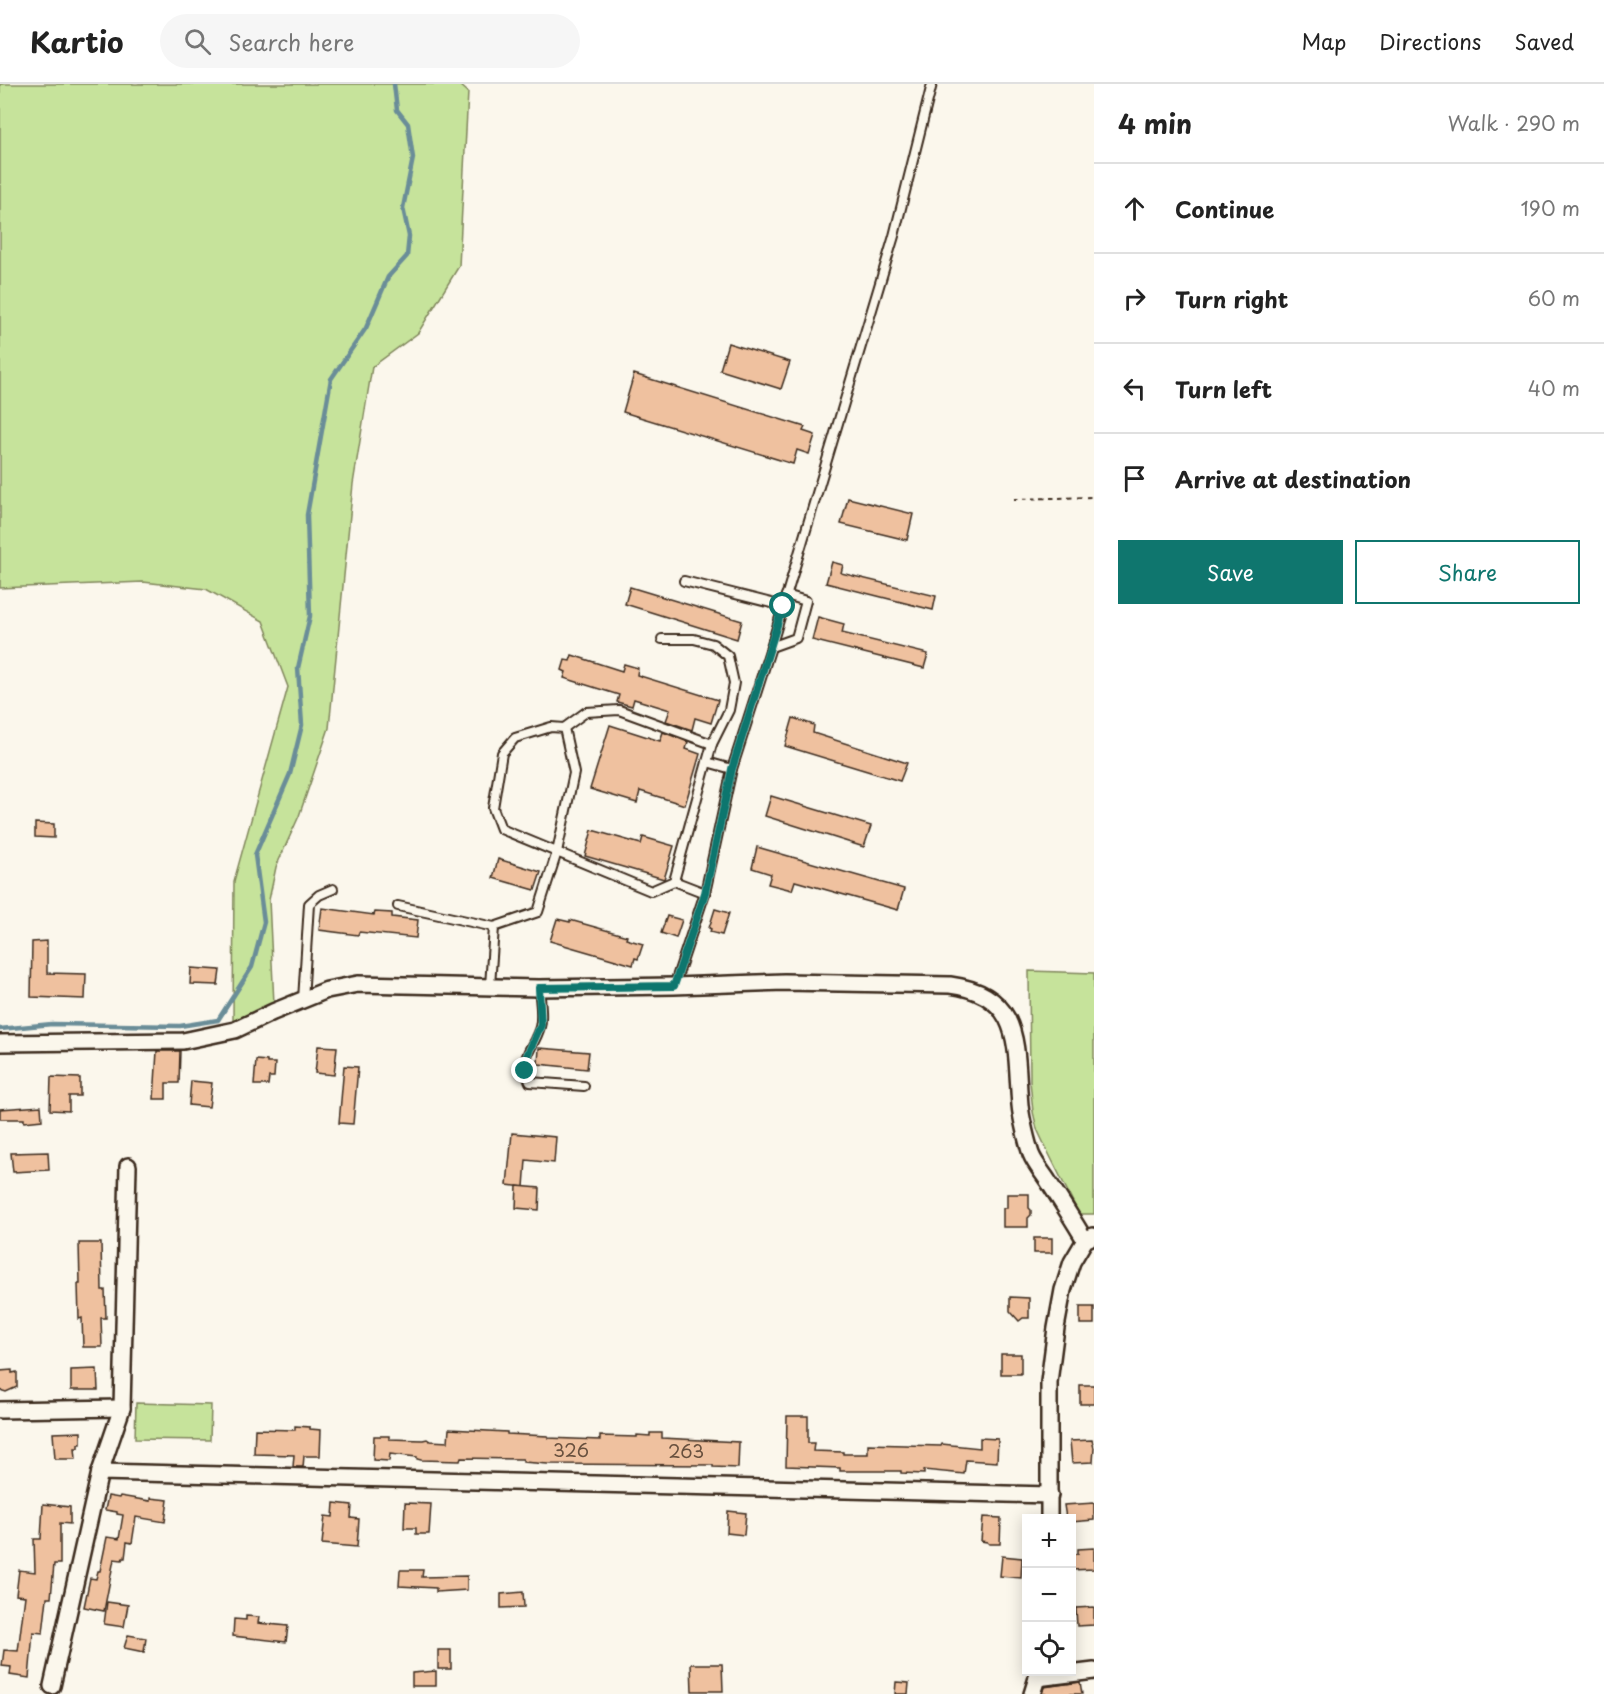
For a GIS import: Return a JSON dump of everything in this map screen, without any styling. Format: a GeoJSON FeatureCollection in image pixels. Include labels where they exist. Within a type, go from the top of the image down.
{"type":"FeatureCollection","features":[{"type":"Feature","properties":{"kind":"street"},"geometry":{"type":"LineString","coordinates":[[0,1043],[183,1041],[235,1030],[327,990],[358,984],[539,988],[784,982],[966,987],[990,998],[1010,1023],[1016,1046],[1020,1108],[1032,1155],[1090,1238],[1072,1262],[1063,1290],[1056,1328],[1049,1382],[1049,1514]]}},
{"type":"Feature","properties":{"kind":"street"},"geometry":{"type":"LineString","coordinates":[[52,1686],[100,1472],[122,1408],[128,1166]]}},
{"type":"Feature","properties":{"kind":"street"},"geometry":{"type":"LineString","coordinates":[[0,1410],[122,1408]]}},
{"type":"Feature","properties":{"kind":"street"},"geometry":{"type":"LineString","coordinates":[[100,1472],[1050,1495]]}},
{"type":"Feature","properties":{"kind":"street"},"geometry":{"type":"LineString","coordinates":[[1076,1672],[1094,1671]]}},
{"type":"Feature","properties":{"kind":"street"},"geometry":{"type":"LineString","coordinates":[[1032,1694],[1038,1676]]}},
{"type":"Feature","properties":{"kind":"lane"},"geometry":{"type":"LineString","coordinates":[[674,986],[705,893],[732,769],[894,236],[932,84]]}},
{"type":"Feature","properties":{"kind":"lane"},"geometry":{"type":"LineString","coordinates":[[684,581],[783,606]]}},
{"type":"Feature","properties":{"kind":"lane"},"geometry":{"type":"LineString","coordinates":[[771,646],[795,638],[798,629],[806,601],[786,596]]}},
{"type":"Feature","properties":{"kind":"lane"},"geometry":{"type":"LineString","coordinates":[[662,639],[694,639],[713,644],[728,656],[734,683],[729,710],[712,744],[674,881]]}},
{"type":"Feature","properties":{"kind":"lane"},"geometry":{"type":"LineString","coordinates":[[705,893],[674,881],[651,891],[501,829],[493,808],[502,753],[516,738],[551,727],[564,728],[586,712],[619,710],[712,744]]}},
{"type":"Feature","properties":{"kind":"lane"},"geometry":{"type":"LineString","coordinates":[[398,906],[494,927],[538,912],[557,852],[574,773],[564,728]]}},
{"type":"Feature","properties":{"kind":"lane"},"geometry":{"type":"LineString","coordinates":[[707,762],[732,769]]}},
{"type":"Feature","properties":{"kind":"lane"},"geometry":{"type":"LineString","coordinates":[[303,1000],[309,904],[319,895],[333,889]]}},
{"type":"Feature","properties":{"kind":"lane"},"geometry":{"type":"LineString","coordinates":[[490,986],[494,927]]}},
{"type":"Feature","properties":{"kind":"lane"},"geometry":{"type":"LineString","coordinates":[[539,988],[541,1025],[525,1060],[525,1071],[530,1082],[584,1086]]}},
{"type":"Feature","properties":{"kind":"path"},"geometry":{"type":"LineString","coordinates":[[1014,499],[1094,497]]}},
{"type":"Feature","properties":{"kind":"green space"},"geometry":{"type":"Polygon","coordinates":[[[0,84],[459,84],[468,92],[459,266],[418,333],[372,367],[353,484],[329,728],[299,816],[276,867],[269,900],[274,1004],[233,1021],[234,881],[288,687],[263,621],[206,589],[143,582],[0,588],[0,84]]]}},
{"type":"Feature","properties":{"kind":"green space"},"geometry":{"type":"Polygon","coordinates":[[[1029,971],[1094,973],[1094,1214],[1079,1214],[1037,1129],[1030,1081],[1029,971]]]}},
{"type":"Feature","properties":{"kind":"green space"},"geometry":{"type":"Polygon","coordinates":[[[136,1403],[211,1405],[210,1440],[135,1439],[136,1403]]]}},
{"type":"Feature","properties":{"kind":"building"},"geometry":{"type":"Polygon","coordinates":[[[728,343],[790,362],[781,389],[720,370],[728,343]]]}},
{"type":"Feature","properties":{"kind":"building"},"geometry":{"type":"Polygon","coordinates":[[[634,374],[805,427],[803,431],[815,435],[809,454],[797,450],[793,464],[623,412],[634,374]]]}},
{"type":"Feature","properties":{"kind":"building"},"geometry":{"type":"Polygon","coordinates":[[[848,498],[913,514],[907,540],[841,524],[848,498]]]}},
{"type":"Feature","properties":{"kind":"building"},"geometry":{"type":"Polygon","coordinates":[[[832,562],[843,565],[841,573],[936,596],[933,610],[826,583],[832,562]]]}},
{"type":"Feature","properties":{"kind":"building"},"geometry":{"type":"Polygon","coordinates":[[[630,587],[742,621],[737,639],[625,604],[630,587]]]}},
{"type":"Feature","properties":{"kind":"building"},"geometry":{"type":"Polygon","coordinates":[[[818,617],[844,624],[842,633],[928,654],[924,668],[812,640],[818,617]]]}},
{"type":"Feature","properties":{"kind":"building"},"geometry":{"type":"Polygon","coordinates":[[[572,655],[622,671],[624,664],[638,668],[637,675],[718,700],[711,723],[695,718],[692,730],[666,721],[670,710],[634,699],[632,706],[617,702],[619,695],[564,678],[566,672],[562,670],[565,660],[570,661],[572,655]]]}},
{"type":"Feature","properties":{"kind":"building"},"geometry":{"type":"Polygon","coordinates":[[[793,718],[814,725],[813,733],[907,763],[900,781],[785,746],[793,718]]]}},
{"type":"Feature","properties":{"kind":"building"},"geometry":{"type":"Polygon","coordinates":[[[610,725],[660,741],[663,732],[688,742],[686,749],[700,754],[685,805],[640,791],[637,803],[590,789],[610,725]]]}},
{"type":"Feature","properties":{"kind":"building"},"geometry":{"type":"Polygon","coordinates":[[[771,796],[871,826],[864,847],[765,816],[771,796]]]}},
{"type":"Feature","properties":{"kind":"building"},"geometry":{"type":"Polygon","coordinates":[[[35,823],[54,824],[54,838],[35,837],[35,823]]]}},
{"type":"Feature","properties":{"kind":"building"},"geometry":{"type":"Polygon","coordinates":[[[592,830],[641,844],[643,837],[674,846],[664,879],[585,856],[592,830]]]}},
{"type":"Feature","properties":{"kind":"building"},"geometry":{"type":"Polygon","coordinates":[[[757,847],[904,889],[898,910],[795,881],[792,890],[768,884],[771,874],[752,868],[757,847]]]}},
{"type":"Feature","properties":{"kind":"building"},"geometry":{"type":"Polygon","coordinates":[[[498,859],[541,872],[535,890],[493,878],[498,859]]]}},
{"type":"Feature","properties":{"kind":"building"},"geometry":{"type":"Polygon","coordinates":[[[322,908],[374,915],[375,912],[392,913],[392,917],[418,920],[416,938],[319,930],[322,908]]]}},
{"type":"Feature","properties":{"kind":"building"},"geometry":{"type":"Polygon","coordinates":[[[715,909],[729,913],[722,935],[710,932],[709,928],[715,909]]]}},
{"type":"Feature","properties":{"kind":"building"},"geometry":{"type":"Polygon","coordinates":[[[667,916],[682,920],[676,938],[661,933],[667,916]]]}},
{"type":"Feature","properties":{"kind":"building"},"geometry":{"type":"Polygon","coordinates":[[[557,919],[570,922],[570,920],[627,936],[626,939],[643,944],[638,959],[635,958],[633,965],[550,941],[557,919]]]}},
{"type":"Feature","properties":{"kind":"building"},"geometry":{"type":"Polygon","coordinates":[[[47,941],[47,973],[86,974],[85,999],[31,997],[32,942],[47,941]]]}},
{"type":"Feature","properties":{"kind":"building"},"geometry":{"type":"Polygon","coordinates":[[[191,968],[220,970],[218,985],[190,984],[191,968]]]}},
{"type":"Feature","properties":{"kind":"building"},"geometry":{"type":"Polygon","coordinates":[[[318,1046],[337,1047],[334,1075],[315,1073],[318,1046]]]}},
{"type":"Feature","properties":{"kind":"building"},"geometry":{"type":"Polygon","coordinates":[[[539,1048],[589,1052],[587,1069],[538,1064],[539,1048]]]}},
{"type":"Feature","properties":{"kind":"building"},"geometry":{"type":"Polygon","coordinates":[[[157,1051],[180,1051],[179,1083],[166,1083],[166,1099],[154,1099],[157,1051]]]}},
{"type":"Feature","properties":{"kind":"building"},"geometry":{"type":"Polygon","coordinates":[[[256,1060],[275,1063],[274,1077],[269,1077],[268,1085],[254,1085],[256,1060]]]}},
{"type":"Feature","properties":{"kind":"building"},"geometry":{"type":"Polygon","coordinates":[[[344,1066],[358,1067],[353,1124],[339,1123],[344,1066]]]}},
{"type":"Feature","properties":{"kind":"building"},"geometry":{"type":"Polygon","coordinates":[[[51,1077],[80,1078],[80,1096],[69,1096],[69,1111],[50,1110],[51,1077]]]}},
{"type":"Feature","properties":{"kind":"building"},"geometry":{"type":"Polygon","coordinates":[[[191,1081],[212,1083],[209,1107],[189,1105],[191,1081]]]}},
{"type":"Feature","properties":{"kind":"building"},"geometry":{"type":"Polygon","coordinates":[[[41,1106],[42,1120],[24,1122],[24,1119],[0,1119],[0,1109],[41,1106]]]}},
{"type":"Feature","properties":{"kind":"building"},"geometry":{"type":"Polygon","coordinates":[[[512,1133],[556,1137],[554,1163],[526,1160],[524,1187],[507,1185],[512,1133]]]}},
{"type":"Feature","properties":{"kind":"building"},"geometry":{"type":"Polygon","coordinates":[[[48,1152],[49,1170],[13,1172],[11,1153],[48,1152]]]}},
{"type":"Feature","properties":{"kind":"building"},"geometry":{"type":"Polygon","coordinates":[[[517,1186],[540,1188],[539,1210],[516,1208],[517,1186]]]}},
{"type":"Feature","properties":{"kind":"building"},"geometry":{"type":"Polygon","coordinates":[[[1007,1194],[1029,1194],[1031,1215],[1028,1218],[1028,1227],[1003,1227],[1003,1208],[1007,1208],[1007,1194]]]}},
{"type":"Feature","properties":{"kind":"building"},"geometry":{"type":"Polygon","coordinates":[[[1034,1238],[1052,1238],[1052,1253],[1034,1253],[1034,1238]]]}},
{"type":"Feature","properties":{"kind":"building"},"geometry":{"type":"Polygon","coordinates":[[[79,1243],[101,1243],[102,1290],[105,1290],[106,1318],[101,1318],[102,1347],[83,1347],[82,1318],[79,1319],[79,1243]]]}},
{"type":"Feature","properties":{"kind":"building"},"geometry":{"type":"Polygon","coordinates":[[[1010,1297],[1029,1298],[1029,1318],[1019,1321],[1010,1311],[1010,1297]]]}},
{"type":"Feature","properties":{"kind":"building"},"geometry":{"type":"Polygon","coordinates":[[[1080,1307],[1094,1307],[1094,1324],[1080,1324],[1080,1307]]]}},
{"type":"Feature","properties":{"kind":"building"},"geometry":{"type":"Polygon","coordinates":[[[1001,1354],[1021,1354],[1021,1374],[1001,1374],[1001,1354]]]}},
{"type":"Feature","properties":{"kind":"building"},"geometry":{"type":"Polygon","coordinates":[[[97,1369],[98,1390],[71,1390],[71,1370],[97,1369]]]}},
{"type":"Feature","properties":{"kind":"building"},"geometry":{"type":"Polygon","coordinates":[[[12,1370],[12,1373],[17,1372],[17,1387],[6,1392],[0,1390],[0,1371],[12,1370]]]}},
{"type":"Feature","properties":{"kind":"building"},"geometry":{"type":"Polygon","coordinates":[[[1080,1385],[1094,1385],[1094,1404],[1080,1404],[1080,1385]]]}},
{"type":"Feature","properties":{"kind":"building"},"geometry":{"type":"Polygon","coordinates":[[[787,1416],[808,1416],[808,1443],[814,1443],[813,1451],[868,1454],[868,1444],[941,1446],[942,1444],[980,1448],[980,1438],[998,1439],[997,1462],[966,1460],[964,1474],[924,1470],[924,1474],[901,1473],[901,1471],[840,1471],[840,1468],[786,1466],[787,1416]]]}},
{"type":"Feature","properties":{"kind":"building"},"geometry":{"type":"Polygon","coordinates":[[[295,1426],[321,1430],[320,1456],[304,1456],[303,1467],[293,1467],[294,1455],[254,1454],[255,1429],[295,1430],[295,1426]]]}},
{"type":"Feature","properties":{"kind":"building"},"geometry":{"type":"Polygon","coordinates":[[[449,1429],[600,1440],[600,1436],[637,1437],[637,1435],[650,1436],[650,1433],[662,1433],[662,1438],[739,1442],[738,1468],[713,1467],[713,1465],[548,1464],[523,1462],[523,1459],[421,1460],[417,1457],[390,1454],[389,1461],[373,1460],[374,1436],[448,1442],[449,1429]]]}},
{"type":"Feature","properties":{"kind":"building"},"geometry":{"type":"Polygon","coordinates":[[[81,1432],[81,1444],[75,1448],[76,1459],[55,1459],[53,1433],[81,1432]]]}},
{"type":"Feature","properties":{"kind":"building"},"geometry":{"type":"Polygon","coordinates":[[[1092,1440],[1093,1462],[1072,1463],[1070,1441],[1092,1440]]]}},
{"type":"Feature","properties":{"kind":"building"},"geometry":{"type":"Polygon","coordinates":[[[108,1496],[150,1501],[150,1498],[168,1500],[165,1522],[136,1517],[132,1543],[127,1542],[125,1558],[114,1559],[104,1611],[84,1607],[90,1578],[96,1579],[100,1571],[107,1537],[119,1539],[123,1515],[105,1510],[108,1496]]]}},
{"type":"Feature","properties":{"kind":"building"},"geometry":{"type":"Polygon","coordinates":[[[334,1503],[352,1505],[351,1518],[359,1519],[357,1547],[322,1544],[325,1516],[333,1517],[334,1503]]]}},
{"type":"Feature","properties":{"kind":"building"},"geometry":{"type":"Polygon","coordinates":[[[405,1503],[431,1504],[429,1534],[416,1534],[416,1528],[404,1528],[405,1503]]]}},
{"type":"Feature","properties":{"kind":"building"},"geometry":{"type":"Polygon","coordinates":[[[1094,1503],[1094,1520],[1076,1522],[1076,1514],[1065,1514],[1064,1505],[1094,1503]]]}},
{"type":"Feature","properties":{"kind":"building"},"geometry":{"type":"Polygon","coordinates":[[[43,1504],[70,1507],[70,1524],[60,1523],[60,1564],[54,1564],[51,1598],[47,1598],[43,1633],[33,1632],[29,1678],[10,1675],[11,1667],[2,1666],[4,1650],[18,1651],[25,1596],[16,1595],[19,1570],[35,1572],[34,1539],[41,1539],[43,1504]]]}},
{"type":"Feature","properties":{"kind":"building"},"geometry":{"type":"Polygon","coordinates":[[[728,1511],[746,1513],[744,1535],[727,1533],[728,1511]]]}},
{"type":"Feature","properties":{"kind":"building"},"geometry":{"type":"Polygon","coordinates":[[[983,1517],[1001,1518],[1000,1544],[981,1541],[983,1517]]]}},
{"type":"Feature","properties":{"kind":"building"},"geometry":{"type":"Polygon","coordinates":[[[1094,1548],[1094,1569],[1076,1570],[1078,1549],[1094,1548]]]}},
{"type":"Feature","properties":{"kind":"building"},"geometry":{"type":"Polygon","coordinates":[[[1002,1556],[1022,1558],[1021,1578],[1000,1576],[1002,1556]]]}},
{"type":"Feature","properties":{"kind":"building"},"geometry":{"type":"Polygon","coordinates":[[[400,1570],[423,1570],[422,1577],[467,1576],[467,1590],[436,1592],[436,1588],[399,1586],[400,1570]]]}},
{"type":"Feature","properties":{"kind":"building"},"geometry":{"type":"Polygon","coordinates":[[[523,1592],[524,1607],[501,1608],[501,1594],[523,1592]]]}},
{"type":"Feature","properties":{"kind":"building"},"geometry":{"type":"Polygon","coordinates":[[[107,1602],[128,1605],[124,1627],[104,1624],[107,1602]]]}},
{"type":"Feature","properties":{"kind":"building"},"geometry":{"type":"Polygon","coordinates":[[[1094,1607],[1094,1625],[1077,1626],[1076,1608],[1094,1607]]]}},
{"type":"Feature","properties":{"kind":"building"},"geometry":{"type":"Polygon","coordinates":[[[246,1616],[259,1617],[258,1623],[288,1626],[286,1642],[233,1636],[234,1619],[246,1620],[246,1616]]]}},
{"type":"Feature","properties":{"kind":"building"},"geometry":{"type":"Polygon","coordinates":[[[128,1635],[146,1638],[144,1652],[124,1648],[128,1635]]]}},
{"type":"Feature","properties":{"kind":"building"},"geometry":{"type":"Polygon","coordinates":[[[438,1650],[451,1650],[451,1669],[438,1669],[438,1650]]]}},
{"type":"Feature","properties":{"kind":"building"},"geometry":{"type":"Polygon","coordinates":[[[691,1664],[722,1664],[723,1691],[692,1691],[691,1664]]]}},
{"type":"Feature","properties":{"kind":"building"},"geometry":{"type":"Polygon","coordinates":[[[436,1671],[436,1686],[412,1686],[412,1673],[436,1671]]]}},
{"type":"Feature","properties":{"kind":"building"},"geometry":{"type":"Polygon","coordinates":[[[896,1682],[909,1683],[908,1694],[895,1694],[896,1682]]]}},
{"type":"Feature","properties":{"kind":"building"},"geometry":{"type":"Polygon","coordinates":[[[1080,1682],[1082,1694],[1042,1694],[1044,1687],[1080,1682]]]}},
{"type":"Feature","properties":{"kind":"waterway"},"geometry":{"type":"LineString","coordinates":[[0,1029],[52,1024],[180,1026],[218,1020],[252,967],[264,922],[255,855],[290,774],[302,725],[298,668],[310,616],[307,515],[331,379],[366,328],[388,277],[407,256],[409,236],[403,208],[413,158],[408,124],[397,110],[394,84]]}},
{"type":"Feature","properties":{"kind":"route"},"geometry":{"type":"LineString","coordinates":[[525,1071],[525,1060],[541,1025],[539,988],[674,986],[705,893],[732,769],[783,606]]}}]}
